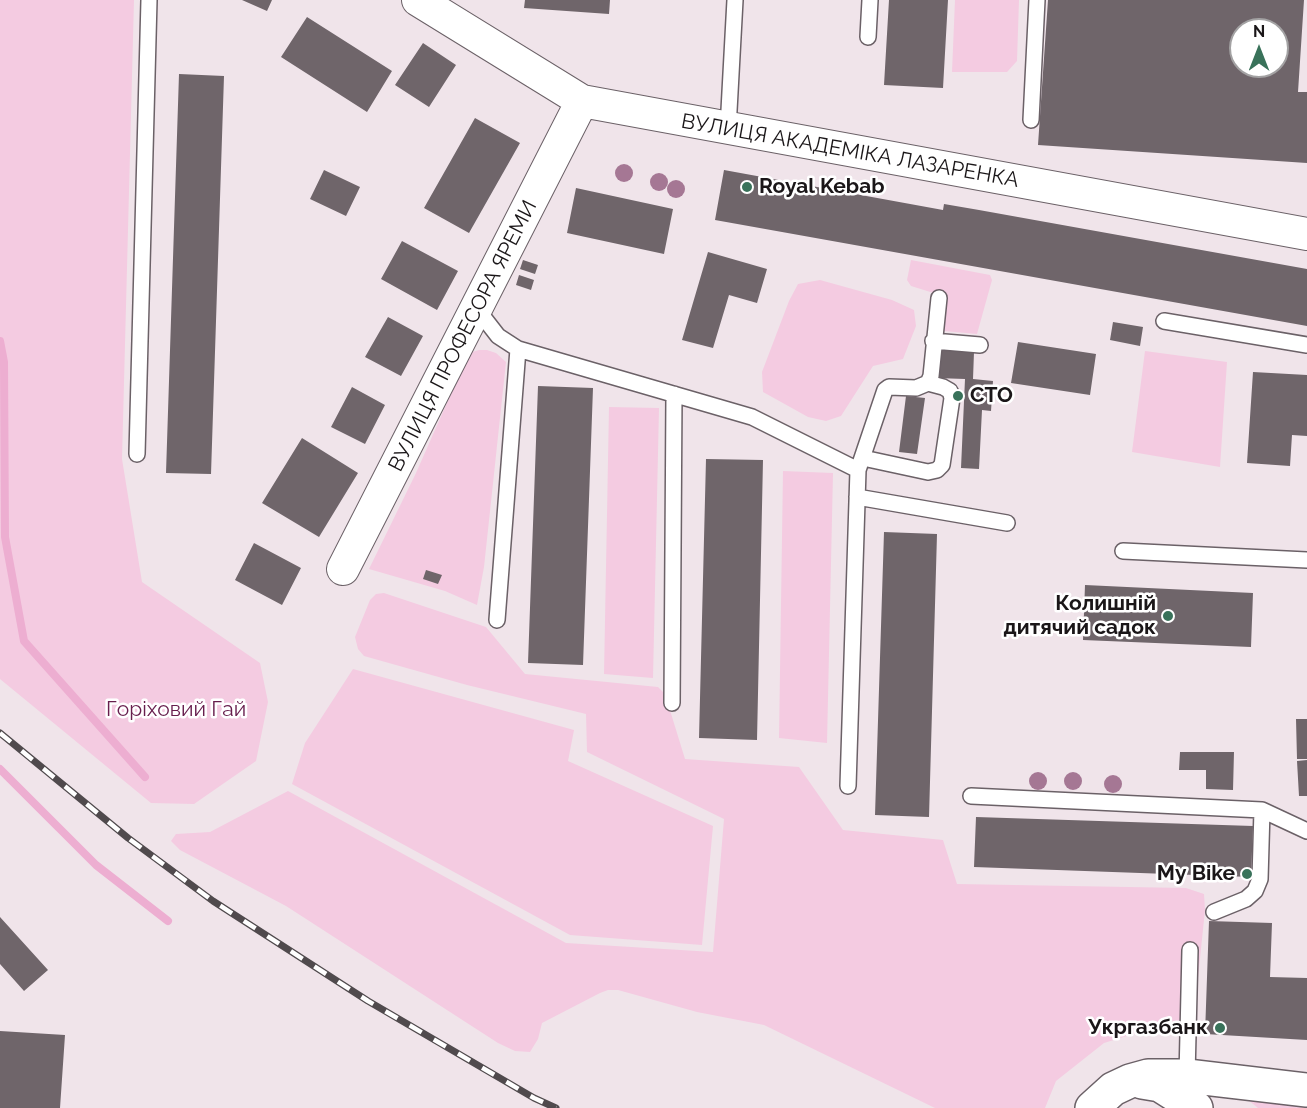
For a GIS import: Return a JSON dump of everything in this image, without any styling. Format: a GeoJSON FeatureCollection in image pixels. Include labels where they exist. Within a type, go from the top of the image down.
{"type":"FeatureCollection","features":[{"type":"Feature","properties":{"kind":"main road"},"geometry":{"type":"LineString","coordinates":[[1092,1108],[1113,1089],[1148,1076],[1187,1076],[1307,1090]]}},
{"type":"Feature","properties":{"kind":"main road"},"geometry":{"type":"LineString","coordinates":[[1130,1081],[1160,1085],[1196,1108]]}},
{"type":"Feature","properties":{"kind":"street","name":"ВУЛИЦЯ АКАДЕМІКА ЛАЗАРЕНКА"},"geometry":{"type":"LineString","coordinates":[[418,0],[582,102],[1307,234]]}},
{"type":"Feature","properties":{"kind":"street","name":"ВУЛИЦЯ ПРОФЕСОРА ЯРЕМИ"},"geometry":{"type":"LineString","coordinates":[[343,569],[582,102]]}},
{"type":"Feature","properties":{"kind":"lane"},"geometry":{"type":"LineString","coordinates":[[137,454],[149,0]]}},
{"type":"Feature","properties":{"kind":"lane"},"geometry":{"type":"LineString","coordinates":[[728,129],[735,0]]}},
{"type":"Feature","properties":{"kind":"lane"},"geometry":{"type":"LineString","coordinates":[[868,37],[870,0]]}},
{"type":"Feature","properties":{"kind":"lane"},"geometry":{"type":"LineString","coordinates":[[1031,120],[1036,0]]}},
{"type":"Feature","properties":{"kind":"lane"},"geometry":{"type":"LineString","coordinates":[[928,384],[931,376],[939,298]]}},
{"type":"Feature","properties":{"kind":"lane"},"geometry":{"type":"LineString","coordinates":[[477,309],[498,336],[518,349],[752,417],[860,464],[928,472],[938,470],[942,465],[952,398],[950,391],[928,384],[916,388],[889,387],[885,390],[860,464],[848,786]]}},
{"type":"Feature","properties":{"kind":"lane"},"geometry":{"type":"LineString","coordinates":[[1164,321],[1307,345]]}},
{"type":"Feature","properties":{"kind":"lane"},"geometry":{"type":"LineString","coordinates":[[933,341],[980,345]]}},
{"type":"Feature","properties":{"kind":"lane"},"geometry":{"type":"LineString","coordinates":[[497,620],[518,349]]}},
{"type":"Feature","properties":{"kind":"lane"},"geometry":{"type":"LineString","coordinates":[[672,703],[674,394]]}},
{"type":"Feature","properties":{"kind":"lane"},"geometry":{"type":"LineString","coordinates":[[857,497],[1007,523]]}},
{"type":"Feature","properties":{"kind":"lane"},"geometry":{"type":"LineString","coordinates":[[1123,551],[1307,560]]}},
{"type":"Feature","properties":{"kind":"lane"},"geometry":{"type":"LineString","coordinates":[[971,796],[1262,810],[1307,831]]}},
{"type":"Feature","properties":{"kind":"lane"},"geometry":{"type":"LineString","coordinates":[[1214,912],[1245,899],[1255,891],[1260,879],[1262,810]]}},
{"type":"Feature","properties":{"kind":"lane"},"geometry":{"type":"LineString","coordinates":[[1187,1076],[1190,950]]}},
{"type":"Feature","properties":{"kind":"green space","name":"Горіховий Гай"},"geometry":{"type":"Polygon","coordinates":[[[0,0],[134,0],[122,459],[142,582],[260,663],[268,702],[256,761],[194,804],[151,803],[0,679],[0,0]]]}},
{"type":"Feature","properties":{"kind":"green space"},"geometry":{"type":"Polygon","coordinates":[[[955,0],[1019,0],[1017,61],[1007,72],[952,72],[955,0]]]}},
{"type":"Feature","properties":{"kind":"green space"},"geometry":{"type":"Polygon","coordinates":[[[911,260],[990,275],[992,280],[977,334],[944,331],[939,325],[940,295],[911,286],[907,280],[911,260]]]}},
{"type":"Feature","properties":{"kind":"green space"},"geometry":{"type":"Polygon","coordinates":[[[820,280],[892,300],[914,310],[916,326],[903,359],[873,366],[841,416],[826,421],[808,417],[763,392],[762,372],[789,301],[798,284],[820,280]]]}},
{"type":"Feature","properties":{"kind":"green space"},"geometry":{"type":"Polygon","coordinates":[[[479,350],[496,353],[506,362],[484,567],[477,605],[445,591],[369,569],[416,473],[469,353],[479,350]]]}},
{"type":"Feature","properties":{"kind":"green space"},"geometry":{"type":"Polygon","coordinates":[[[1145,351],[1227,362],[1220,467],[1132,452],[1145,351]]]}},
{"type":"Feature","properties":{"kind":"green space"},"geometry":{"type":"Polygon","coordinates":[[[609,407],[659,408],[653,678],[604,674],[609,407]]]}},
{"type":"Feature","properties":{"kind":"green space"},"geometry":{"type":"Polygon","coordinates":[[[783,471],[833,473],[827,743],[779,738],[783,471]]]}},
{"type":"Feature","properties":{"kind":"green space"},"geometry":{"type":"Polygon","coordinates":[[[384,593],[486,627],[525,674],[658,687],[665,694],[685,759],[799,767],[843,830],[943,840],[957,884],[1186,888],[1204,894],[1205,910],[1195,1007],[1185,1028],[1180,1033],[1149,1029],[1104,1043],[1056,1081],[1045,1108],[935,1108],[764,1025],[697,1012],[618,990],[600,993],[542,1023],[538,1039],[530,1052],[515,1051],[498,1043],[286,906],[180,850],[171,841],[176,834],[210,832],[288,791],[566,943],[713,952],[724,819],[587,752],[586,714],[467,685],[364,656],[358,649],[355,637],[370,600],[376,594],[384,593]]]}},
{"type":"Feature","properties":{"kind":"green space"},"geometry":{"type":"Polygon","coordinates":[[[353,669],[574,730],[568,761],[713,826],[702,945],[570,935],[292,784],[305,743],[353,669]]]}},
{"type":"Feature","properties":{"kind":"green space"},"geometry":{"type":"Polygon","coordinates":[[[1242,1095],[1307,1103],[1307,1108],[1258,1108],[1242,1095]]]}},
{"type":"Feature","properties":{"kind":"building"},"geometry":{"type":"Polygon","coordinates":[[[242,0],[272,0],[267,11],[242,0]]]}},
{"type":"Feature","properties":{"kind":"building"},"geometry":{"type":"Polygon","coordinates":[[[525,0],[610,0],[609,14],[524,8],[525,0]]]}},
{"type":"Feature","properties":{"kind":"building"},"geometry":{"type":"Polygon","coordinates":[[[889,0],[948,0],[943,88],[884,85],[889,0]]]}},
{"type":"Feature","properties":{"kind":"building"},"geometry":{"type":"Polygon","coordinates":[[[1048,0],[1304,0],[1298,92],[1307,92],[1307,163],[1038,145],[1048,0]]]}},
{"type":"Feature","properties":{"kind":"building"},"geometry":{"type":"Polygon","coordinates":[[[307,17],[392,71],[367,112],[281,57],[307,17]]]}},
{"type":"Feature","properties":{"kind":"building"},"geometry":{"type":"Polygon","coordinates":[[[423,43],[456,65],[429,107],[395,85],[423,43]]]}},
{"type":"Feature","properties":{"kind":"building"},"geometry":{"type":"Polygon","coordinates":[[[179,74],[224,76],[211,474],[166,473],[179,74]]]}},
{"type":"Feature","properties":{"kind":"building"},"geometry":{"type":"Polygon","coordinates":[[[475,118],[520,143],[469,233],[424,208],[475,118]]]}},
{"type":"Feature","properties":{"kind":"building"},"geometry":{"type":"Polygon","coordinates":[[[324,170],[360,187],[346,216],[310,199],[324,170]]]}},
{"type":"Feature","properties":{"kind":"building"},"geometry":{"type":"Polygon","coordinates":[[[724,170],[943,210],[944,204],[1307,269],[1307,326],[715,220],[724,170]]]}},
{"type":"Feature","properties":{"kind":"building"},"geometry":{"type":"Polygon","coordinates":[[[576,188],[673,209],[664,254],[567,233],[576,188]]]}},
{"type":"Feature","properties":{"kind":"building"},"geometry":{"type":"Polygon","coordinates":[[[402,241],[458,271],[437,310],[381,279],[402,241]]]}},
{"type":"Feature","properties":{"kind":"building"},"geometry":{"type":"Polygon","coordinates":[[[708,252],[767,269],[757,303],[729,295],[713,348],[682,340],[708,252]]]}},
{"type":"Feature","properties":{"kind":"building"},"geometry":{"type":"Polygon","coordinates":[[[523,260],[538,265],[535,274],[520,269],[523,260]]]}},
{"type":"Feature","properties":{"kind":"building"},"geometry":{"type":"Polygon","coordinates":[[[519,275],[534,280],[531,290],[516,285],[519,275]]]}},
{"type":"Feature","properties":{"kind":"building"},"geometry":{"type":"Polygon","coordinates":[[[388,317],[423,336],[401,376],[365,357],[388,317]]]}},
{"type":"Feature","properties":{"kind":"building"},"geometry":{"type":"Polygon","coordinates":[[[1113,322],[1143,327],[1140,346],[1110,340],[1113,322]]]}},
{"type":"Feature","properties":{"kind":"building"},"geometry":{"type":"Polygon","coordinates":[[[1018,342],[1096,354],[1090,395],[1011,383],[1018,342]]]}},
{"type":"Feature","properties":{"kind":"building"},"geometry":{"type":"Polygon","coordinates":[[[937,350],[974,352],[973,379],[993,381],[991,411],[982,410],[979,469],[961,468],[965,379],[936,378],[937,350]]]}},
{"type":"Feature","properties":{"kind":"building"},"geometry":{"type":"Polygon","coordinates":[[[1253,372],[1307,375],[1307,436],[1292,435],[1290,466],[1247,463],[1253,372]]]}},
{"type":"Feature","properties":{"kind":"building"},"geometry":{"type":"Polygon","coordinates":[[[538,386],[593,388],[583,665],[528,663],[538,386]]]}},
{"type":"Feature","properties":{"kind":"building"},"geometry":{"type":"Polygon","coordinates":[[[352,387],[385,405],[365,444],[331,427],[352,387]]]}},
{"type":"Feature","properties":{"kind":"building"},"geometry":{"type":"Polygon","coordinates":[[[906,396],[925,398],[917,454],[899,452],[906,396]]]}},
{"type":"Feature","properties":{"kind":"building"},"geometry":{"type":"Polygon","coordinates":[[[302,438],[358,473],[319,537],[262,503],[302,438]]]}},
{"type":"Feature","properties":{"kind":"building"},"geometry":{"type":"Polygon","coordinates":[[[706,459],[763,460],[757,740],[699,738],[706,459]]]}},
{"type":"Feature","properties":{"kind":"building"},"geometry":{"type":"Polygon","coordinates":[[[884,532],[937,534],[929,817],[875,815],[884,532]]]}},
{"type":"Feature","properties":{"kind":"building"},"geometry":{"type":"Polygon","coordinates":[[[254,543],[301,568],[282,605],[235,580],[254,543]]]}},
{"type":"Feature","properties":{"kind":"building"},"geometry":{"type":"Polygon","coordinates":[[[426,570],[442,575],[438,584],[423,579],[426,570]]]}},
{"type":"Feature","properties":{"kind":"building","name":"Колишній дитячий садок"},"geometry":{"type":"Polygon","coordinates":[[[1085,585],[1253,593],[1251,647],[1083,640],[1085,585]]]}},
{"type":"Feature","properties":{"kind":"building"},"geometry":{"type":"Polygon","coordinates":[[[1296,719],[1307,719],[1307,759],[1297,759],[1296,719]]]}},
{"type":"Feature","properties":{"kind":"building"},"geometry":{"type":"Polygon","coordinates":[[[1180,752],[1234,752],[1233,790],[1206,789],[1206,770],[1179,770],[1180,752]]]}},
{"type":"Feature","properties":{"kind":"building"},"geometry":{"type":"Polygon","coordinates":[[[1307,760],[1307,796],[1299,796],[1297,761],[1307,760]]]}},
{"type":"Feature","properties":{"kind":"building"},"geometry":{"type":"Polygon","coordinates":[[[976,817],[1253,826],[1251,877],[974,867],[976,817]]]}},
{"type":"Feature","properties":{"kind":"building"},"geometry":{"type":"Polygon","coordinates":[[[0,917],[48,970],[24,991],[0,964],[0,917]]]}},
{"type":"Feature","properties":{"kind":"building"},"geometry":{"type":"Polygon","coordinates":[[[1209,921],[1272,923],[1270,977],[1307,978],[1307,1040],[1205,1034],[1209,921]]]}},
{"type":"Feature","properties":{"kind":"building"},"geometry":{"type":"Polygon","coordinates":[[[0,1031],[65,1035],[60,1108],[0,1108],[0,1031]]]}},
{"type":"Feature","properties":{"kind":"waterway"},"geometry":{"type":"LineString","coordinates":[[0,341],[4,362],[5,537],[24,641],[145,777]]}},
{"type":"Feature","properties":{"kind":"waterway"},"geometry":{"type":"LineString","coordinates":[[0,769],[96,865],[168,921]]}},
{"type":"Feature","properties":{"kind":"railway"},"geometry":{"type":"LineString","coordinates":[[0,733],[128,838],[213,901],[368,1001],[534,1098],[556,1108]]}},
{"type":"Feature","properties":{"kind":"place","name":"Royal Kebab"},"geometry":{"type":"Point","coordinates":[747,187]}},
{"type":"Feature","properties":{"kind":"place","name":"СТО"},"geometry":{"type":"Point","coordinates":[958,396]}},
{"type":"Feature","properties":{"kind":"place","name":"Колишній дитячий садок"},"geometry":{"type":"Point","coordinates":[1168,616]}},
{"type":"Feature","properties":{"kind":"place","name":"My Bike"},"geometry":{"type":"Point","coordinates":[1247,874]}},
{"type":"Feature","properties":{"kind":"place","name":"Укргазбанк"},"geometry":{"type":"Point","coordinates":[1220,1028]}}]}
